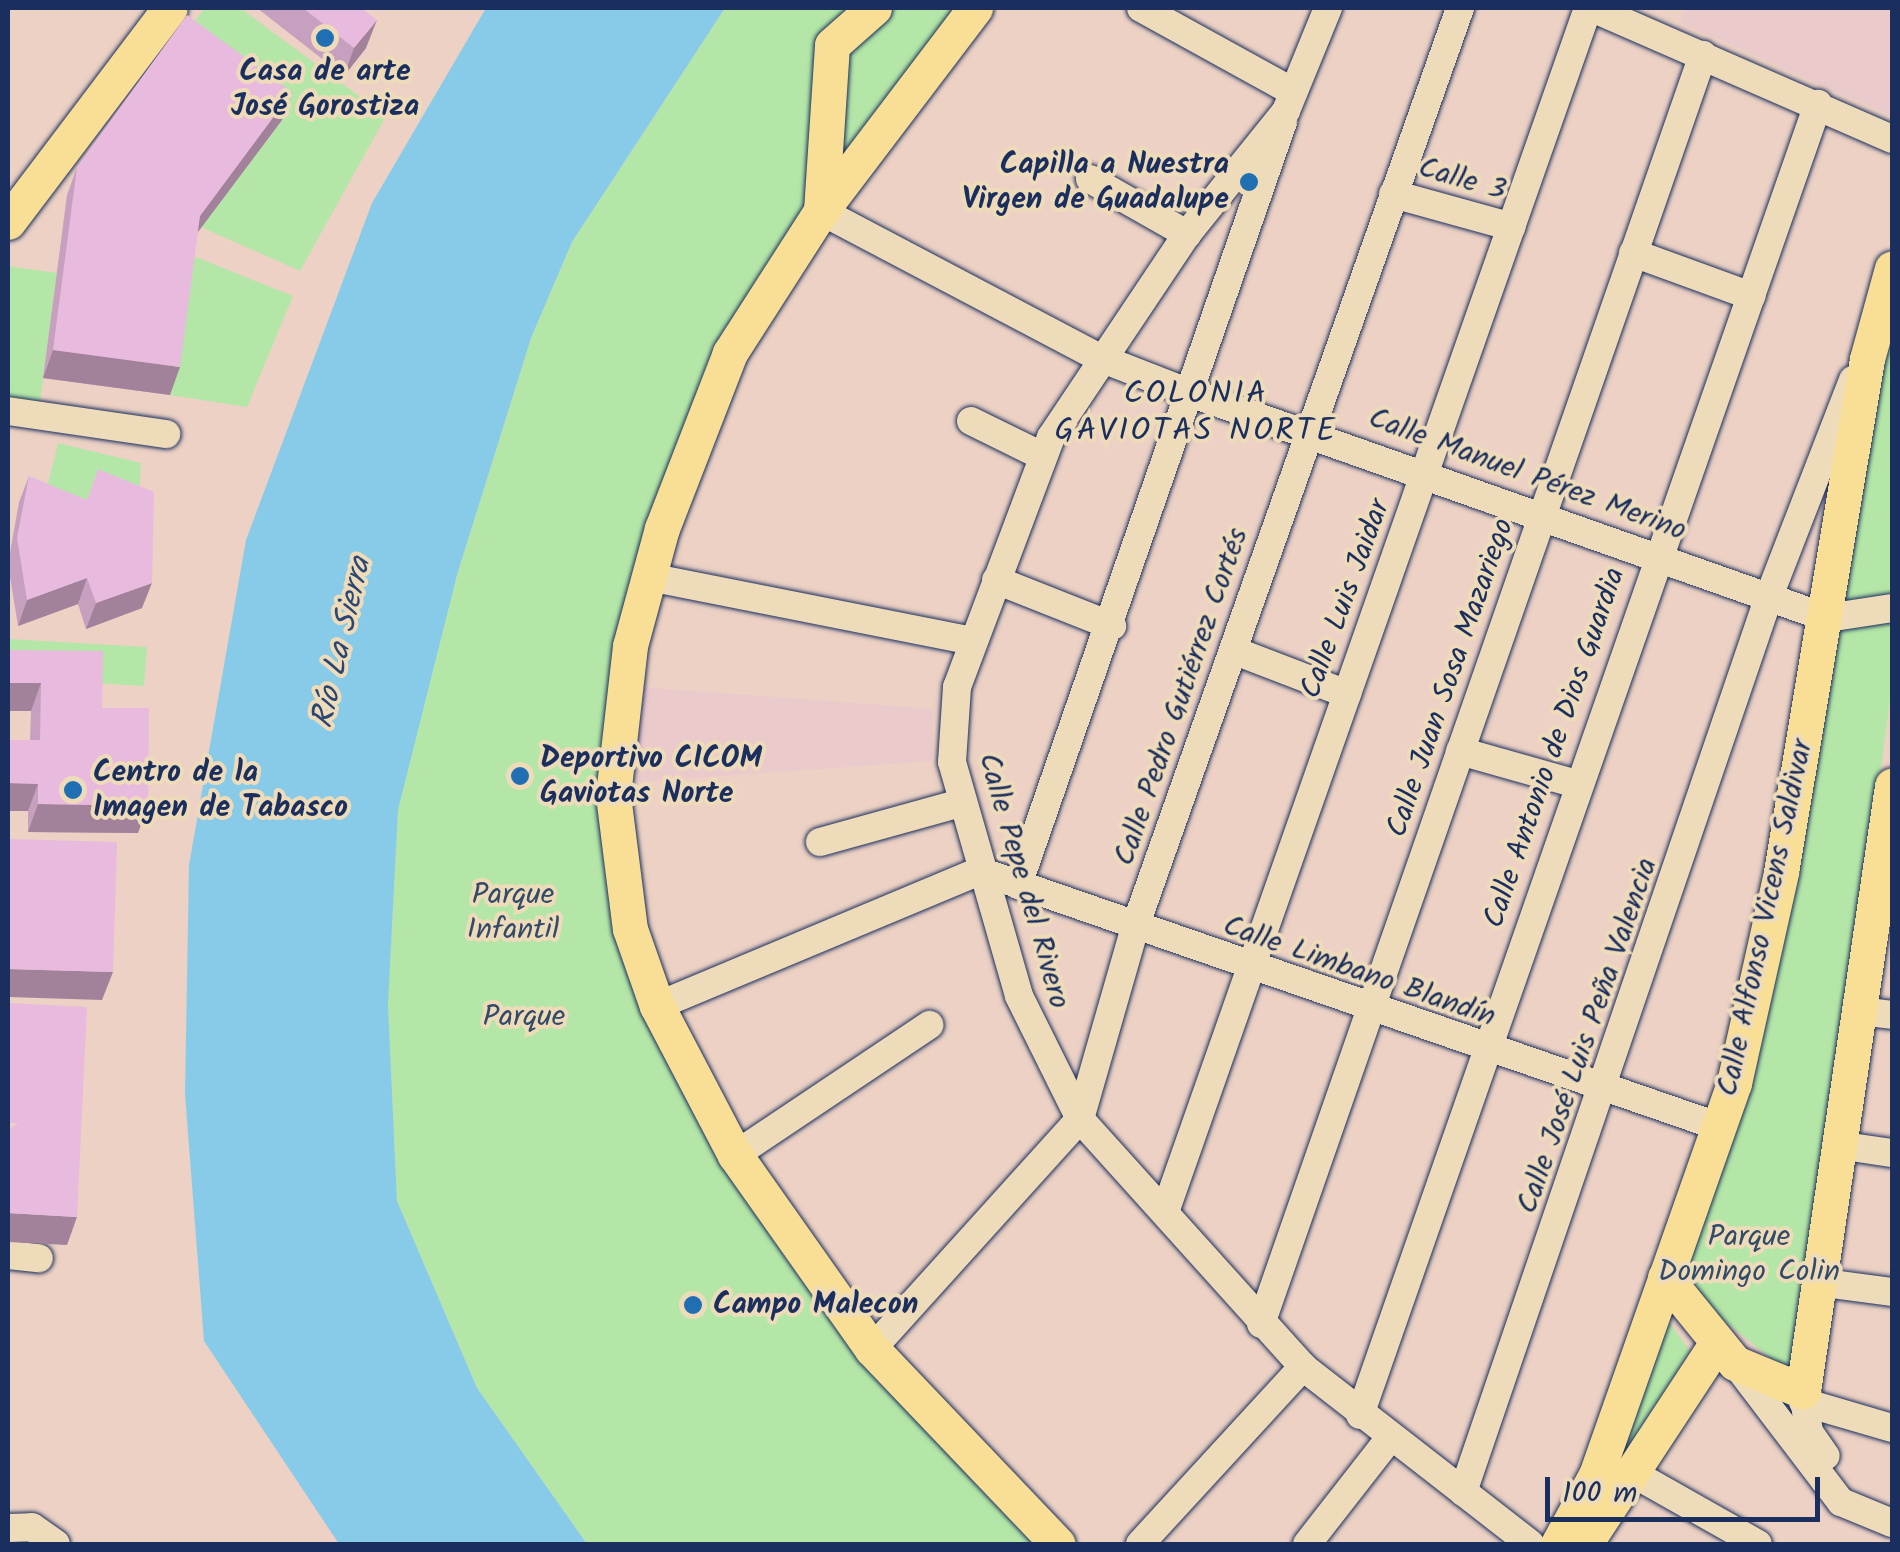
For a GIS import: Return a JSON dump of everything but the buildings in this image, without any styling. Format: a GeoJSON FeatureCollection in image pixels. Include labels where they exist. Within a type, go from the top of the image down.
{"type":"FeatureCollection","features":[{"type":"Feature","properties":{"kind":"main road"},"geometry":{"type":"LineString","coordinates":[[8,186],[147,8]]}},
{"type":"Feature","properties":{"kind":"main road"},"geometry":{"type":"LineString","coordinates":[[8,222],[170,8]]}},
{"type":"Feature","properties":{"kind":"main road"},"geometry":{"type":"LineString","coordinates":[[821,211],[832,44],[874,8]]}},
{"type":"Feature","properties":{"kind":"main road"},"geometry":{"type":"LineString","coordinates":[[975,8],[821,211],[730,353],[649,578],[630,646],[612,795],[630,929],[657,1006],[735,1156],[872,1349],[1058,1544]]}},
{"type":"Feature","properties":{"kind":"main road"},"geometry":{"type":"LineString","coordinates":[[827,94],[870,150]]}},
{"type":"Feature","properties":{"kind":"main road","name":"Calle Alfonso Vicens Saldivar"},"geometry":{"type":"LineString","coordinates":[[1558,1544],[1596,1475],[1720,1127],[1766,946],[1874,326],[1892,268]]}},
{"type":"Feature","properties":{"kind":"main road"},"geometry":{"type":"LineString","coordinates":[[1665,1277],[1725,1354],[1803,1396],[1844,1146],[1876,1013],[1892,786]]}},
{"type":"Feature","properties":{"kind":"main road"},"geometry":{"type":"LineString","coordinates":[[1585,1544],[1630,1470],[1725,1354]]}},
{"type":"Feature","properties":{"kind":"street"},"geometry":{"type":"LineString","coordinates":[[1018,886],[1112,626],[1290,101],[1141,8]]}},
{"type":"Feature","properties":{"kind":"street","name":"Calle Pepe del Rivero"},"geometry":{"type":"LineString","coordinates":[[1328,8],[1290,101],[1100,358],[1042,456],[973,641],[952,712],[961,802],[1034,1036],[1080,1118],[1303,1367],[1389,1438],[1530,1544]]}},
{"type":"Feature","properties":{"kind":"street","name":"Calle Pedro Gutiérrez Cortés"},"geometry":{"type":"LineString","coordinates":[[872,1349],[1080,1118],[1135,927],[1460,8]]}},
{"type":"Feature","properties":{"kind":"street"},"geometry":{"type":"LineString","coordinates":[[1590,8],[1892,139]]}},
{"type":"Feature","properties":{"kind":"street","name":"Calle Luis Jaidar"},"geometry":{"type":"LineString","coordinates":[[1165,1212],[1590,8]]}},
{"type":"Feature","properties":{"kind":"street","name":"Calle Juan Sosa Mazariego"},"geometry":{"type":"LineString","coordinates":[[1261,1324],[1703,55]]}},
{"type":"Feature","properties":{"kind":"street","name":"Calle Antonio de Dios Guardia"},"geometry":{"type":"LineString","coordinates":[[1360,1414],[1656,556],[1818,104]]}},
{"type":"Feature","properties":{"kind":"street"},"geometry":{"type":"LineString","coordinates":[[1090,179],[1188,234]]}},
{"type":"Feature","properties":{"kind":"street","name":"Calle 3"},"geometry":{"type":"LineString","coordinates":[[1394,194],[1512,227]]}},
{"type":"Feature","properties":{"kind":"street","name":"Calle Manuel Pérez Merino"},"geometry":{"type":"LineString","coordinates":[[821,211],[1100,358],[1190,393],[1543,512],[1826,618],[1892,608]]}},
{"type":"Feature","properties":{"kind":"street"},"geometry":{"type":"LineString","coordinates":[[1633,253],[1751,296]]}},
{"type":"Feature","properties":{"kind":"street","name":"Calle José Luis Peña Valencia"},"geometry":{"type":"LineString","coordinates":[[1463,1492],[1768,599],[1874,326]]}},
{"type":"Feature","properties":{"kind":"street"},"geometry":{"type":"LineString","coordinates":[[8,411],[166,434]]}},
{"type":"Feature","properties":{"kind":"street"},"geometry":{"type":"LineString","coordinates":[[971,421],[1042,456]]}},
{"type":"Feature","properties":{"kind":"street"},"geometry":{"type":"LineString","coordinates":[[649,578],[973,641]]}},
{"type":"Feature","properties":{"kind":"street"},"geometry":{"type":"LineString","coordinates":[[996,580],[1112,626]]}},
{"type":"Feature","properties":{"kind":"street"},"geometry":{"type":"LineString","coordinates":[[1235,651],[1348,694]]}},
{"type":"Feature","properties":{"kind":"street"},"geometry":{"type":"LineString","coordinates":[[1460,751],[1577,784]]}},
{"type":"Feature","properties":{"kind":"street"},"geometry":{"type":"LineString","coordinates":[[820,842],[961,802]]}},
{"type":"Feature","properties":{"kind":"street"},"geometry":{"type":"LineString","coordinates":[[657,1006],[980,872]]}},
{"type":"Feature","properties":{"kind":"street","name":"Calle Limbano Blandín"},"geometry":{"type":"LineString","coordinates":[[980,872],[1485,1050],[1720,1127]]}},
{"type":"Feature","properties":{"kind":"street"},"geometry":{"type":"LineString","coordinates":[[735,1156],[929,1026]]}},
{"type":"Feature","properties":{"kind":"street"},"geometry":{"type":"LineString","coordinates":[[1844,1146],[1892,1153]]}},
{"type":"Feature","properties":{"kind":"street"},"geometry":{"type":"LineString","coordinates":[[8,1255],[39,1258]]}},
{"type":"Feature","properties":{"kind":"street"},"geometry":{"type":"LineString","coordinates":[[1824,1283],[1892,1292]]}},
{"type":"Feature","properties":{"kind":"street"},"geometry":{"type":"LineString","coordinates":[[1725,1354],[1841,1502],[1892,1522]]}},
{"type":"Feature","properties":{"kind":"street"},"geometry":{"type":"LineString","coordinates":[[1140,1544],[1303,1367]]}},
{"type":"Feature","properties":{"kind":"street"},"geometry":{"type":"LineString","coordinates":[[1892,1428],[1803,1396],[1808,1432],[1848,1484],[1892,1508]]}},
{"type":"Feature","properties":{"kind":"street"},"geometry":{"type":"LineString","coordinates":[[1307,1544],[1389,1438]]}},
{"type":"Feature","properties":{"kind":"street"},"geometry":{"type":"LineString","coordinates":[[1630,1470],[1758,1544]]}},
{"type":"Feature","properties":{"kind":"street"},"geometry":{"type":"LineString","coordinates":[[8,1528],[32,1527],[56,1544]]}},
{"type":"Feature","properties":{"kind":"shaded area"},"geometry":{"type":"Polygon","coordinates":[[[1685,8],[1892,8],[1892,116],[1680,22],[1685,8]]]}},
{"type":"Feature","properties":{"kind":"shaded area"},"geometry":{"type":"Polygon","coordinates":[[[641,687],[933,709],[932,761],[637,782],[641,687]]]}},
{"type":"Feature","properties":{"kind":"green space"},"geometry":{"type":"Polygon","coordinates":[[[205,8],[240,8],[386,116],[300,271],[201,227],[177,43],[205,8]]]}},
{"type":"Feature","properties":{"kind":"green space"},"geometry":{"type":"Polygon","coordinates":[[[725,8],[975,8],[730,353],[630,646],[630,929],[735,1155],[1058,1544],[587,1544],[477,1388],[397,1201],[388,1005],[398,809],[457,575],[531,338],[572,242],[725,8]]]}},
{"type":"Feature","properties":{"kind":"green space"},"geometry":{"type":"Polygon","coordinates":[[[188,254],[293,296],[247,407],[170,395],[188,254]]]}},
{"type":"Feature","properties":{"kind":"green space"},"geometry":{"type":"Polygon","coordinates":[[[8,266],[57,273],[39,409],[8,405],[8,266]]]}},
{"type":"Feature","properties":{"kind":"green space"},"geometry":{"type":"Polygon","coordinates":[[[1892,293],[1892,603],[1835,611],[1892,293]]]}},
{"type":"Feature","properties":{"kind":"green space"},"geometry":{"type":"Polygon","coordinates":[[[58,443],[141,463],[138,509],[46,492],[58,443]]]}},
{"type":"Feature","properties":{"kind":"green space","name":"Parque Domingo Colin"},"geometry":{"type":"Polygon","coordinates":[[[1892,616],[1892,686],[1799,1381],[1681,1286],[1835,628],[1892,616]]]}},
{"type":"Feature","properties":{"kind":"green space"},"geometry":{"type":"Polygon","coordinates":[[[8,639],[147,647],[144,686],[8,678],[8,639]]]}},
{"type":"Feature","properties":{"kind":"green space"},"geometry":{"type":"Polygon","coordinates":[[[1664,1315],[1690,1351],[1616,1472],[1664,1315]]]}},
{"type":"Feature","properties":{"kind":"water","name":"Río La Sierra"},"geometry":{"type":"Polygon","coordinates":[[[486,8],[725,8],[572,242],[531,338],[457,575],[398,810],[388,1005],[397,1201],[477,1388],[587,1544],[339,1544],[204,1341],[185,1094],[189,865],[246,540],[372,203],[486,8]]]}},
{"type":"Feature","properties":{"kind":"place","name":"Casa de arte José Gorostiza"},"geometry":{"type":"Point","coordinates":[325,38]}},
{"type":"Feature","properties":{"kind":"place","name":"Capilla a Nuestra Virgen de Guadalupe"},"geometry":{"type":"Point","coordinates":[1249,182]}},
{"type":"Feature","properties":{"kind":"place","name":"Deportivo CICOM Gaviotas Norte"},"geometry":{"type":"Point","coordinates":[520,776]}},
{"type":"Feature","properties":{"kind":"place","name":"Centro de la Imagen de Tabasco"},"geometry":{"type":"Point","coordinates":[73,790]}},
{"type":"Feature","properties":{"kind":"place","name":"Campo Malecon"},"geometry":{"type":"Point","coordinates":[693,1305]}},
{"type":"Feature","properties":{"kind":"district","name":"COLONIA GAVIOTAS NORTE"},"geometry":{"type":"Point","coordinates":[1196,414]}},
{"type":"Feature","properties":{"kind":"park label","name":"Parque Infantil"},"geometry":{"type":"Point","coordinates":[513,912]}},
{"type":"Feature","properties":{"kind":"park label","name":"Parque"},"geometry":{"type":"Point","coordinates":[524,1017]}}]}
